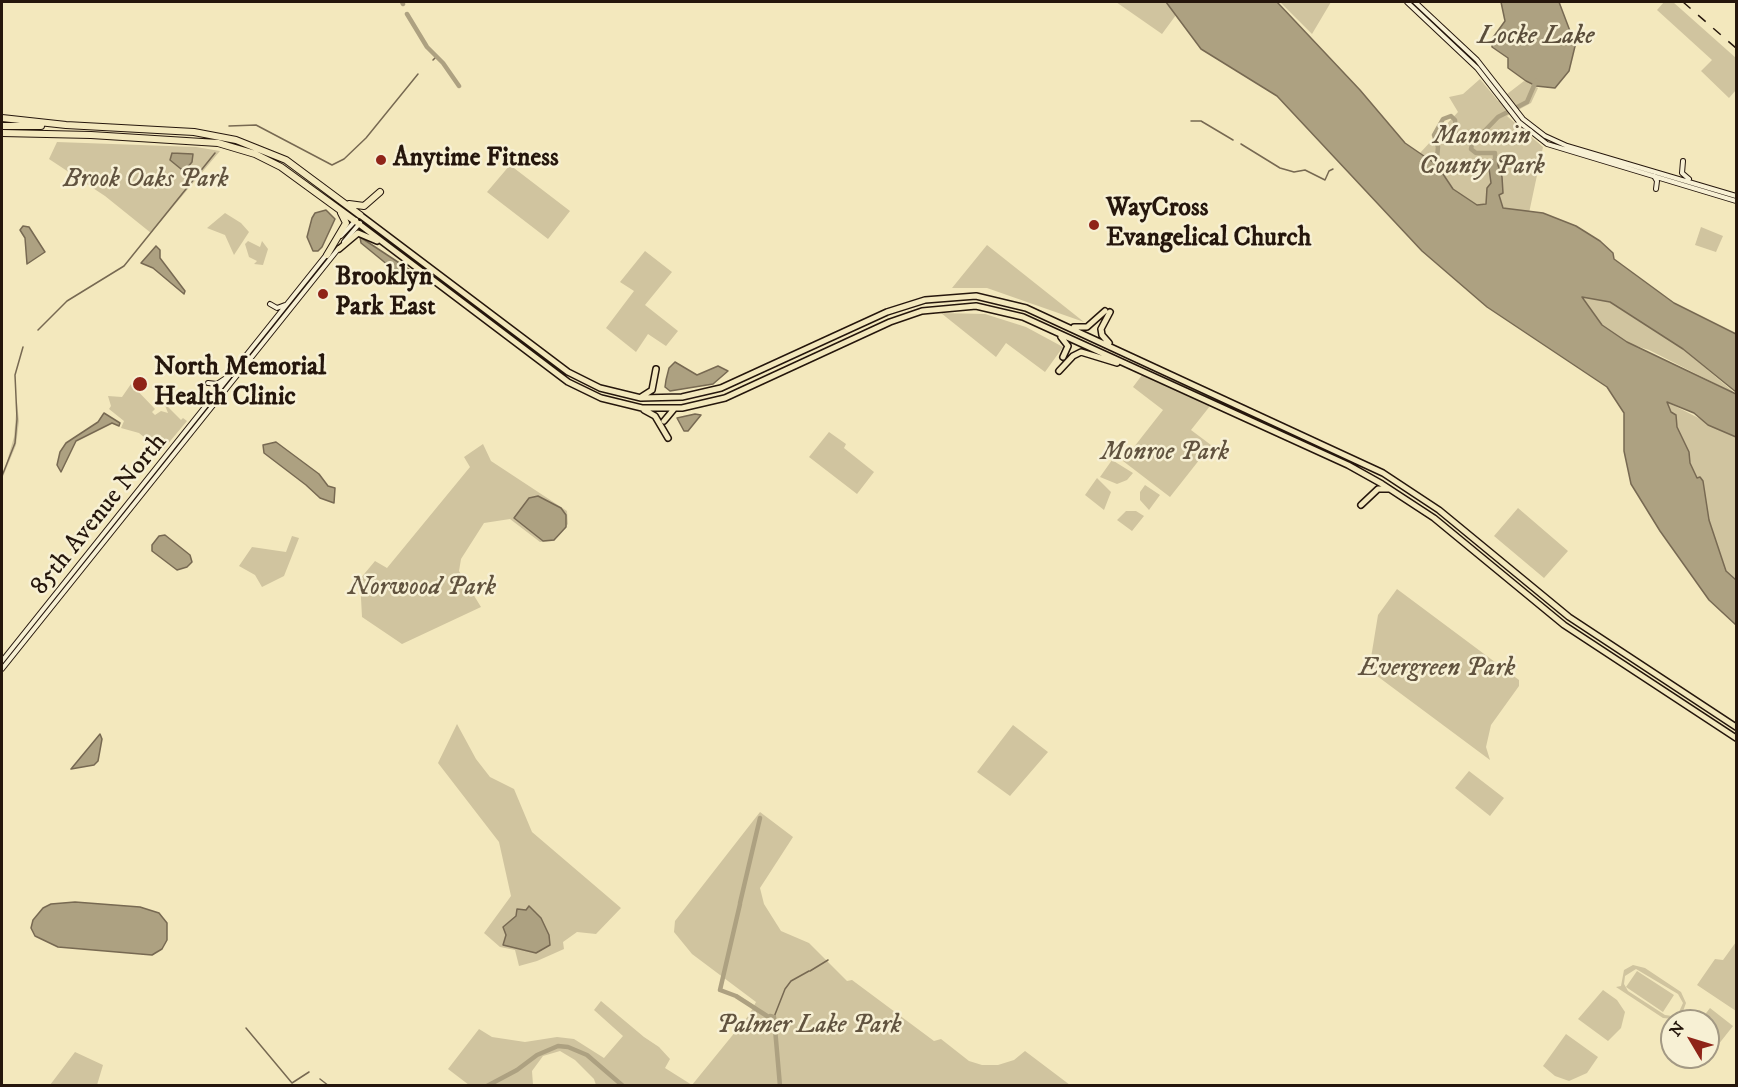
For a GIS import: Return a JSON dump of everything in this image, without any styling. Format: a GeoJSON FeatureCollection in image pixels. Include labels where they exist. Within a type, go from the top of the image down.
{"type":"FeatureCollection","features":[{"type":"Feature","properties":{"kind":"highway"},"geometry":{"type":"LineString","coordinates":[[2,118],[66,125],[194,132],[236,140],[286,160],[568,372],[597,387],[637,397],[671,398],[717,389],[893,310],[933,298],[967,296],[998,300],[1026,308],[1352,456],[1392,478],[1463,528],[1560,611],[1737,727]]}},
{"type":"Feature","properties":{"kind":"highway"},"geometry":{"type":"LineString","coordinates":[[2,126],[66,125]]}},
{"type":"Feature","properties":{"kind":"highway"},"geometry":{"type":"LineString","coordinates":[[2,133],[91,135],[218,143],[270,161],[357,222],[553,372],[575,387],[616,405],[651,414],[668,438]]}},
{"type":"Feature","properties":{"kind":"highway"},"geometry":{"type":"LineString","coordinates":[[343,202],[361,207],[380,192]]}},
{"type":"Feature","properties":{"kind":"highway"},"geometry":{"type":"LineString","coordinates":[[327,255],[346,221],[330,202]]}},
{"type":"Feature","properties":{"kind":"highway"},"geometry":{"type":"LineString","coordinates":[[339,249],[352,236],[360,233],[394,250]]}},
{"type":"Feature","properties":{"kind":"highway"},"geometry":{"type":"LineString","coordinates":[[605,399],[642,408],[674,409],[725,398],[915,313],[971,306],[1019,316],[1348,465],[1391,489],[1453,532],[1564,626],[1737,738]]}},
{"type":"Feature","properties":{"kind":"highway"},"geometry":{"type":"LineString","coordinates":[[1066,325],[1078,328],[1087,327],[1107,311],[1101,331],[1115,348]]}},
{"type":"Feature","properties":{"kind":"highway"},"geometry":{"type":"LineString","coordinates":[[1019,316],[1066,340],[1068,348],[1063,357]]}},
{"type":"Feature","properties":{"kind":"highway"},"geometry":{"type":"LineString","coordinates":[[1059,371],[1073,356],[1082,352],[1138,369]]}},
{"type":"Feature","properties":{"kind":"highway"},"geometry":{"type":"LineString","coordinates":[[637,397],[651,392],[657,369]]}},
{"type":"Feature","properties":{"kind":"highway"},"geometry":{"type":"LineString","coordinates":[[664,421],[674,409]]}},
{"type":"Feature","properties":{"kind":"highway"},"geometry":{"type":"LineString","coordinates":[[1361,505],[1378,489],[1391,489]]}},
{"type":"Feature","properties":{"kind":"main road"},"geometry":{"type":"LineString","coordinates":[[1407,2],[1477,68],[1529,131],[1554,147],[1737,201]]}},
{"type":"Feature","properties":{"kind":"main road"},"geometry":{"type":"LineString","coordinates":[[1415,2],[1477,60],[1509,106]]}},
{"type":"Feature","properties":{"kind":"main road"},"geometry":{"type":"LineString","coordinates":[[1514,112],[1531,127],[1556,142],[1737,196]]}},
{"type":"Feature","properties":{"kind":"main road"},"geometry":{"type":"LineString","coordinates":[[1683,161],[1683,175],[1692,181]]}},
{"type":"Feature","properties":{"kind":"main road"},"geometry":{"type":"LineString","coordinates":[[1650,174],[1657,180],[1656,189]]}},
{"type":"Feature","properties":{"kind":"main road","name":"85th Avenue North"},"geometry":{"type":"LineString","coordinates":[[2,661],[327,255],[362,216]]}},
{"type":"Feature","properties":{"kind":"main road","name":"85th Avenue North"},"geometry":{"type":"LineString","coordinates":[[2,669],[339,249],[357,222]]}},
{"type":"Feature","properties":{"kind":"main road"},"geometry":{"type":"LineString","coordinates":[[270,304],[275,308],[283,307],[302,287]]}},
{"type":"Feature","properties":{"kind":"main road"},"geometry":{"type":"LineString","coordinates":[[208,382],[223,381],[252,349]]}},
{"type":"Feature","properties":{"kind":"green space"},"geometry":{"type":"Polygon","coordinates":[[[1116,2],[1166,2],[1176,15],[1162,34],[1116,2]]]}},
{"type":"Feature","properties":{"kind":"green space"},"geometry":{"type":"Polygon","coordinates":[[[1280,2],[1331,2],[1312,34],[1280,2]]]}},
{"type":"Feature","properties":{"kind":"green space"},"geometry":{"type":"Polygon","coordinates":[[[1664,2],[1673,2],[1736,58],[1736,90],[1729,98],[1701,71],[1712,60],[1657,10],[1664,2]]]}},
{"type":"Feature","properties":{"kind":"green space","name":"Manomin County Park"},"geometry":{"type":"Polygon","coordinates":[[[1480,79],[1498,101],[1524,81],[1538,88],[1531,103],[1507,116],[1543,147],[1529,213],[1503,208],[1501,201],[1477,205],[1453,189],[1437,165],[1429,162],[1420,153],[1458,112],[1449,97],[1463,94],[1480,79]]]}},
{"type":"Feature","properties":{"kind":"green space","name":"Brook Oaks Park"},"geometry":{"type":"Polygon","coordinates":[[[57,142],[196,147],[220,151],[151,233],[105,196],[49,159],[57,142]]]}},
{"type":"Feature","properties":{"kind":"green space"},"geometry":{"type":"Polygon","coordinates":[[[510,165],[570,211],[548,239],[487,192],[510,165]]]}},
{"type":"Feature","properties":{"kind":"green space"},"geometry":{"type":"Polygon","coordinates":[[[225,213],[241,223],[249,232],[234,255],[225,235],[207,228],[225,213]]]}},
{"type":"Feature","properties":{"kind":"green space"},"geometry":{"type":"Polygon","coordinates":[[[1701,227],[1723,236],[1716,252],[1695,245],[1701,227]]]}},
{"type":"Feature","properties":{"kind":"green space"},"geometry":{"type":"Polygon","coordinates":[[[248,241],[260,247],[262,241],[268,249],[263,265],[254,264],[257,261],[249,257],[245,244],[248,241]]]}},
{"type":"Feature","properties":{"kind":"green space"},"geometry":{"type":"Polygon","coordinates":[[[987,245],[1084,322],[987,288],[952,288],[987,245]]]}},
{"type":"Feature","properties":{"kind":"green space"},"geometry":{"type":"Polygon","coordinates":[[[645,251],[672,272],[645,305],[678,331],[666,346],[648,334],[636,352],[606,328],[634,291],[620,282],[645,251]]]}},
{"type":"Feature","properties":{"kind":"green space"},"geometry":{"type":"Polygon","coordinates":[[[1582,296],[1609,302],[1683,349],[1736,394],[1649,350],[1627,343],[1602,325],[1582,296]]]}},
{"type":"Feature","properties":{"kind":"green space"},"geometry":{"type":"Polygon","coordinates":[[[941,313],[985,314],[1026,327],[1063,347],[1045,372],[1006,343],[996,357],[941,313]]]}},
{"type":"Feature","properties":{"kind":"green space","name":"Monroe Park"},"geometry":{"type":"Polygon","coordinates":[[[1142,375],[1210,406],[1191,430],[1211,445],[1170,497],[1123,461],[1163,410],[1133,387],[1142,375]]]}},
{"type":"Feature","properties":{"kind":"green space"},"geometry":{"type":"Polygon","coordinates":[[[131,384],[155,409],[152,412],[155,415],[161,411],[168,413],[164,403],[181,420],[183,418],[187,421],[161,452],[156,451],[150,442],[139,433],[121,428],[124,421],[109,409],[111,406],[108,396],[122,397],[131,384]]]}},
{"type":"Feature","properties":{"kind":"green space"},"geometry":{"type":"Polygon","coordinates":[[[17,402],[19,421],[16,445],[2,479],[14,437],[17,402]]]}},
{"type":"Feature","properties":{"kind":"green space"},"geometry":{"type":"Polygon","coordinates":[[[1667,402],[1736,437],[1736,580],[1726,572],[1709,520],[1703,481],[1697,478],[1690,463],[1689,452],[1677,427],[1676,415],[1671,412],[1667,402]]]}},
{"type":"Feature","properties":{"kind":"green space"},"geometry":{"type":"Polygon","coordinates":[[[829,432],[846,444],[844,448],[874,472],[857,494],[809,457],[829,432]]]}},
{"type":"Feature","properties":{"kind":"green space","name":"Norwood Park"},"geometry":{"type":"Polygon","coordinates":[[[483,444],[491,461],[567,511],[568,524],[554,541],[540,542],[510,519],[484,523],[461,559],[459,571],[481,607],[402,644],[362,617],[360,579],[375,561],[387,568],[470,467],[464,457],[483,444]]]}},
{"type":"Feature","properties":{"kind":"green space"},"geometry":{"type":"Polygon","coordinates":[[[1112,460],[1133,473],[1127,480],[1117,484],[1100,477],[1112,460]]]}},
{"type":"Feature","properties":{"kind":"green space"},"geometry":{"type":"Polygon","coordinates":[[[1097,478],[1111,492],[1104,510],[1085,495],[1097,478]]]}},
{"type":"Feature","properties":{"kind":"green space"},"geometry":{"type":"Polygon","coordinates":[[[1145,485],[1160,495],[1149,510],[1140,500],[1140,492],[1145,485]]]}},
{"type":"Feature","properties":{"kind":"green space"},"geometry":{"type":"Polygon","coordinates":[[[1518,508],[1568,551],[1544,578],[1494,536],[1518,508]]]}},
{"type":"Feature","properties":{"kind":"green space"},"geometry":{"type":"Polygon","coordinates":[[[1126,511],[1136,511],[1144,516],[1132,531],[1117,520],[1126,511]]]}},
{"type":"Feature","properties":{"kind":"green space"},"geometry":{"type":"Polygon","coordinates":[[[292,536],[299,538],[284,576],[262,587],[255,575],[239,566],[252,547],[286,552],[292,536]]]}},
{"type":"Feature","properties":{"kind":"green space","name":"Evergreen Park"},"geometry":{"type":"Polygon","coordinates":[[[1397,589],[1519,680],[1519,686],[1491,725],[1486,747],[1490,760],[1369,670],[1378,615],[1397,589]]]}},
{"type":"Feature","properties":{"kind":"green space"},"geometry":{"type":"Polygon","coordinates":[[[457,724],[476,759],[490,777],[514,789],[532,832],[621,908],[596,934],[577,932],[563,942],[564,949],[519,966],[515,950],[500,947],[484,933],[511,896],[499,842],[438,763],[457,724]]]}},
{"type":"Feature","properties":{"kind":"green space"},"geometry":{"type":"Polygon","coordinates":[[[1013,725],[1048,752],[1010,796],[977,772],[1013,725]]]}},
{"type":"Feature","properties":{"kind":"green space"},"geometry":{"type":"Polygon","coordinates":[[[1469,771],[1504,798],[1490,816],[1455,788],[1469,771]]]}},
{"type":"Feature","properties":{"kind":"green space","name":"Palmer Lake Park"},"geometry":{"type":"Polygon","coordinates":[[[760,812],[793,837],[760,888],[764,904],[781,931],[809,943],[847,981],[852,980],[934,1041],[941,1039],[969,1061],[982,1065],[998,1065],[1014,1060],[1025,1051],[1070,1085],[692,1085],[749,1015],[756,1002],[692,954],[674,932],[675,921],[760,812]]]}},
{"type":"Feature","properties":{"kind":"green space"},"geometry":{"type":"Polygon","coordinates":[[[1736,942],[1736,1011],[1697,985],[1715,959],[1723,960],[1736,942]]]}},
{"type":"Feature","properties":{"kind":"green space"},"geometry":{"type":"Polygon","coordinates":[[[1633,965],[1645,968],[1681,992],[1686,1003],[1684,1009],[1680,1009],[1683,1003],[1678,994],[1636,969],[1625,976],[1624,984],[1628,991],[1660,1012],[1660,1016],[1616,987],[1621,986],[1624,970],[1633,965]]]}},
{"type":"Feature","properties":{"kind":"green space"},"geometry":{"type":"Polygon","coordinates":[[[1637,971],[1674,995],[1665,1009],[1660,1010],[1626,987],[1637,971]]]}},
{"type":"Feature","properties":{"kind":"green space"},"geometry":{"type":"Polygon","coordinates":[[[1603,990],[1617,1000],[1625,1012],[1621,1028],[1608,1041],[1578,1019],[1603,990]]]}},
{"type":"Feature","properties":{"kind":"green space"},"geometry":{"type":"Polygon","coordinates":[[[601,1001],[659,1047],[670,1059],[665,1068],[692,1085],[596,1085],[594,1079],[575,1060],[560,1051],[543,1056],[532,1071],[533,1085],[469,1085],[448,1069],[479,1029],[492,1037],[525,1042],[557,1037],[574,1039],[604,1058],[623,1036],[594,1010],[601,1001]]]}},
{"type":"Feature","properties":{"kind":"green space"},"geometry":{"type":"Polygon","coordinates":[[[1720,1016],[1733,1026],[1720,1042],[1720,1016]]]}},
{"type":"Feature","properties":{"kind":"green space"},"geometry":{"type":"Polygon","coordinates":[[[1566,1034],[1598,1057],[1587,1073],[1569,1081],[1555,1076],[1543,1066],[1566,1034]]]}},
{"type":"Feature","properties":{"kind":"green space"},"geometry":{"type":"Polygon","coordinates":[[[75,1052],[103,1065],[97,1085],[50,1085],[75,1052]]]}},
{"type":"Feature","properties":{"kind":"water"},"geometry":{"type":"Polygon","coordinates":[[[1166,2],[1277,2],[1360,90],[1405,143],[1437,165],[1453,189],[1477,205],[1486,204],[1487,188],[1491,183],[1489,168],[1492,160],[1496,159],[1502,177],[1503,193],[1499,195],[1503,208],[1543,213],[1576,226],[1600,241],[1613,253],[1614,259],[1674,303],[1736,334],[1736,392],[1683,349],[1610,302],[1582,297],[1602,325],[1627,342],[1736,394],[1736,437],[1708,425],[1694,413],[1667,402],[1671,412],[1676,415],[1677,427],[1689,452],[1690,463],[1697,478],[1700,477],[1703,481],[1709,520],[1726,571],[1736,580],[1736,625],[1709,600],[1660,531],[1631,484],[1624,451],[1624,413],[1607,387],[1487,307],[1422,251],[1277,96],[1201,49],[1166,2]]]}},
{"type":"Feature","properties":{"kind":"water","name":"Locke Lake"},"geometry":{"type":"Polygon","coordinates":[[[1501,2],[1559,2],[1570,31],[1577,38],[1569,71],[1555,88],[1536,86],[1526,81],[1508,68],[1508,58],[1492,47],[1492,39],[1505,21],[1501,2]]]}},
{"type":"Feature","properties":{"kind":"water"},"geometry":{"type":"Polygon","coordinates":[[[172,153],[193,154],[192,162],[186,169],[181,169],[170,160],[172,153]]]}},
{"type":"Feature","properties":{"kind":"water"},"geometry":{"type":"Polygon","coordinates":[[[326,210],[335,219],[322,247],[318,251],[313,251],[307,237],[312,218],[315,213],[326,210]]]}},
{"type":"Feature","properties":{"kind":"water"},"geometry":{"type":"Polygon","coordinates":[[[23,226],[29,227],[45,252],[27,264],[25,238],[20,230],[23,226]]]}},
{"type":"Feature","properties":{"kind":"water"},"geometry":{"type":"Polygon","coordinates":[[[360,237],[410,270],[414,274],[410,280],[405,279],[361,243],[360,237]]]}},
{"type":"Feature","properties":{"kind":"water"},"geometry":{"type":"Polygon","coordinates":[[[156,246],[160,250],[160,258],[185,291],[184,294],[153,268],[141,263],[156,246]]]}},
{"type":"Feature","properties":{"kind":"water"},"geometry":{"type":"Polygon","coordinates":[[[675,362],[697,375],[718,366],[728,371],[713,384],[670,391],[665,387],[666,380],[669,368],[675,362]]]}},
{"type":"Feature","properties":{"kind":"water"},"geometry":{"type":"Polygon","coordinates":[[[104,413],[120,423],[119,426],[112,423],[76,441],[61,472],[57,465],[60,452],[66,443],[98,422],[104,413]]]}},
{"type":"Feature","properties":{"kind":"water"},"geometry":{"type":"Polygon","coordinates":[[[701,415],[688,431],[684,431],[677,418],[701,415]]]}},
{"type":"Feature","properties":{"kind":"water"},"geometry":{"type":"Polygon","coordinates":[[[276,442],[319,474],[328,486],[335,488],[334,503],[320,498],[264,453],[263,445],[276,442]]]}},
{"type":"Feature","properties":{"kind":"water"},"geometry":{"type":"Polygon","coordinates":[[[538,496],[561,508],[566,515],[566,527],[554,540],[543,541],[514,518],[529,498],[538,496]]]}},
{"type":"Feature","properties":{"kind":"water"},"geometry":{"type":"Polygon","coordinates":[[[165,535],[190,555],[192,562],[187,567],[177,570],[152,551],[152,545],[159,536],[165,535]]]}},
{"type":"Feature","properties":{"kind":"water"},"geometry":{"type":"Polygon","coordinates":[[[100,734],[102,739],[98,761],[94,765],[71,769],[100,734]]]}},
{"type":"Feature","properties":{"kind":"water"},"geometry":{"type":"Polygon","coordinates":[[[75,902],[140,907],[159,913],[167,923],[167,940],[162,949],[152,955],[58,947],[35,936],[31,928],[33,920],[43,908],[51,904],[75,902]]]}},
{"type":"Feature","properties":{"kind":"water"},"geometry":{"type":"Polygon","coordinates":[[[529,906],[541,918],[549,935],[550,945],[536,953],[503,945],[506,935],[503,927],[516,916],[517,909],[526,910],[529,906]]]}},
{"type":"Feature","properties":{"kind":"waterway"},"geometry":{"type":"LineString","coordinates":[[407,14],[427,47],[443,63],[459,86]]}},
{"type":"Feature","properties":{"kind":"waterway"},"geometry":{"type":"LineString","coordinates":[[433,60],[436,57]]}},
{"type":"Feature","properties":{"kind":"waterway"},"geometry":{"type":"LineString","coordinates":[[229,126],[256,125],[332,165],[344,159],[366,138],[418,74]]}},
{"type":"Feature","properties":{"kind":"waterway"},"geometry":{"type":"LineString","coordinates":[[1495,165],[1495,153],[1476,153],[1471,149],[1472,144],[1498,117],[1527,102],[1536,81]]}},
{"type":"Feature","properties":{"kind":"waterway"},"geometry":{"type":"LineString","coordinates":[[1436,169],[1438,147],[1434,135],[1443,119],[1451,116],[1455,120],[1456,136],[1463,143]]}},
{"type":"Feature","properties":{"kind":"waterway"},"geometry":{"type":"LineString","coordinates":[[1191,121],[1201,121],[1233,140]]}},
{"type":"Feature","properties":{"kind":"waterway"},"geometry":{"type":"LineString","coordinates":[[1241,144],[1280,168],[1294,172],[1305,170],[1325,180],[1329,171],[1333,169]]}},
{"type":"Feature","properties":{"kind":"waterway"},"geometry":{"type":"LineString","coordinates":[[38,330],[67,301],[124,266],[215,153]]}},
{"type":"Feature","properties":{"kind":"waterway"},"geometry":{"type":"LineString","coordinates":[[2,476],[15,443],[17,419],[15,375],[23,347]]}},
{"type":"Feature","properties":{"kind":"waterway"},"geometry":{"type":"LineString","coordinates":[[740,903],[760,818]]}},
{"type":"Feature","properties":{"kind":"waterway"},"geometry":{"type":"LineString","coordinates":[[740,904],[720,990],[736,996],[767,1016]]}},
{"type":"Feature","properties":{"kind":"waterway"},"geometry":{"type":"LineString","coordinates":[[810,971],[828,960]]}},
{"type":"Feature","properties":{"kind":"waterway"},"geometry":{"type":"LineString","coordinates":[[774,1017],[785,989],[791,981],[809,971]]}},
{"type":"Feature","properties":{"kind":"waterway"},"geometry":{"type":"LineString","coordinates":[[770,1016],[774,1017],[780,1086]]}},
{"type":"Feature","properties":{"kind":"waterway"},"geometry":{"type":"LineString","coordinates":[[246,1028],[292,1083],[309,1072]]}},
{"type":"Feature","properties":{"kind":"waterway"},"geometry":{"type":"LineString","coordinates":[[487,1086],[517,1070],[537,1055],[558,1046],[568,1047],[587,1055],[623,1086]]}},
{"type":"Feature","properties":{"kind":"waterway"},"geometry":{"type":"LineString","coordinates":[[320,1079],[329,1086]]}},
{"type":"Feature","properties":{"kind":"railway"},"geometry":{"type":"LineString","coordinates":[[1683,2],[1736,48]]}},
{"type":"Feature","properties":{"kind":"place","name":"Anytime Fitness"},"geometry":{"type":"Point","coordinates":[381,160]}},
{"type":"Feature","properties":{"kind":"place","name":"WayCross Evangelical Church"},"geometry":{"type":"Point","coordinates":[1094,225]}},
{"type":"Feature","properties":{"kind":"place","name":"Brooklyn Park East"},"geometry":{"type":"Point","coordinates":[323,294]}},
{"type":"Feature","properties":{"kind":"place","name":"North Memorial Health Clinic"},"geometry":{"type":"Point","coordinates":[140,384]}}]}
